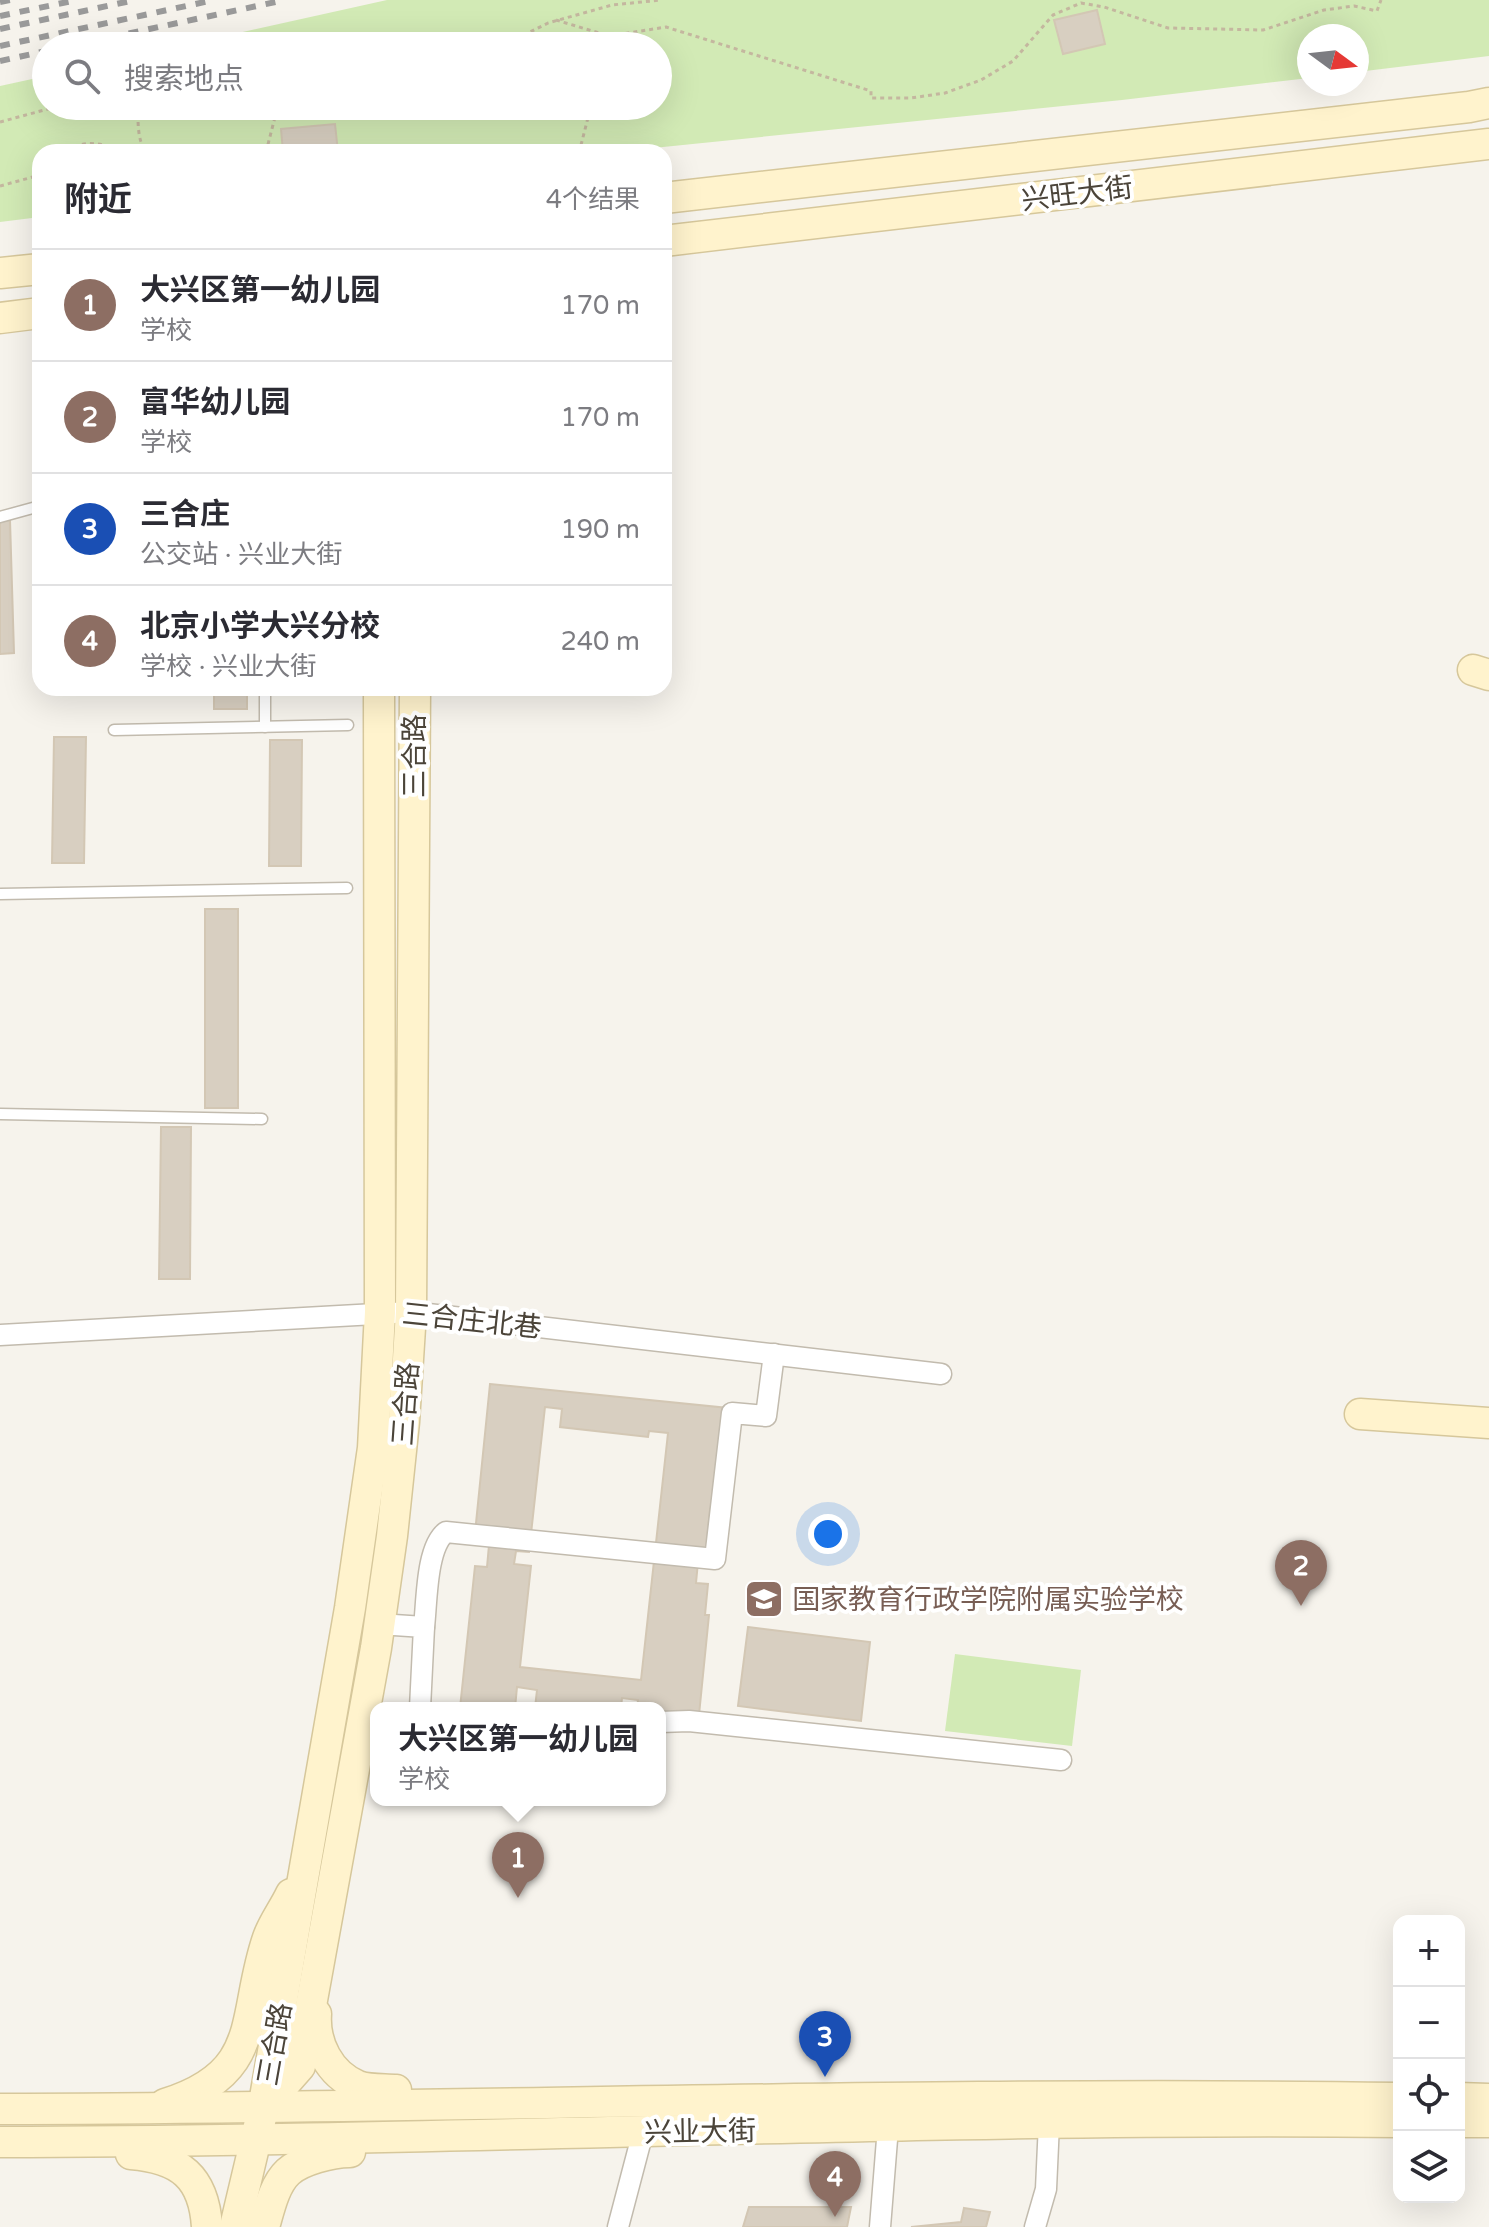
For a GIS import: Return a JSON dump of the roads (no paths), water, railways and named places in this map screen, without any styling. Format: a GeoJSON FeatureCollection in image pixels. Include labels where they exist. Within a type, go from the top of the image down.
{"type":"FeatureCollection","features":[{"type":"Feature","properties":{"kind":"main road","name":"兴旺大街"},"geometry":{"type":"LineString","coordinates":[[672,197],[1489,103]]}},
{"type":"Feature","properties":{"kind":"main road","name":"兴旺大街"},"geometry":{"type":"LineString","coordinates":[[672,240],[1489,144]]}},
{"type":"Feature","properties":{"kind":"main road"},"geometry":{"type":"LineString","coordinates":[[0,273],[32,270]]}},
{"type":"Feature","properties":{"kind":"main road"},"geometry":{"type":"LineString","coordinates":[[0,318],[32,314]]}},
{"type":"Feature","properties":{"kind":"main road","name":"三合路"},"geometry":{"type":"LineString","coordinates":[[263,2109],[350,1608],[373,1448],[380,1312],[379,696]]}},
{"type":"Feature","properties":{"kind":"main road","name":"三合路"},"geometry":{"type":"LineString","coordinates":[[263,2109],[300,2066],[379,1624],[404,1422],[411,1312],[415,696]]}},
{"type":"Feature","properties":{"kind":"main road"},"geometry":{"type":"LineString","coordinates":[[1360,1414],[1489,1423]]}},
{"type":"Feature","properties":{"kind":"main road"},"geometry":{"type":"LineString","coordinates":[[148,2109],[181,2099],[205,2087],[228,2069],[242,2050],[268,1938],[305,1868]]}},
{"type":"Feature","properties":{"kind":"main road"},"geometry":{"type":"LineString","coordinates":[[319,1962],[315,2030],[329,2065],[343,2078],[359,2087],[444,2092],[488,2103]]}},
{"type":"Feature","properties":{"kind":"main road","name":"兴业大街"},"geometry":{"type":"LineString","coordinates":[[0,2109],[263,2109],[1088,2095],[1393,2098]]}},
{"type":"Feature","properties":{"kind":"main road"},"geometry":{"type":"LineString","coordinates":[[1465,2098],[1489,2099]]}},
{"type":"Feature","properties":{"kind":"main road"},"geometry":{"type":"LineString","coordinates":[[235,2227],[263,2109]]}},
{"type":"Feature","properties":{"kind":"main road","name":"兴业大街"},"geometry":{"type":"LineString","coordinates":[[3,2142],[256,2141],[1211,2120],[1393,2122]]}},
{"type":"Feature","properties":{"kind":"main road"},"geometry":{"type":"LineString","coordinates":[[1465,2122],[1489,2122]]}},
{"type":"Feature","properties":{"kind":"main road"},"geometry":{"type":"LineString","coordinates":[[264,2227],[278,2188],[288,2172],[313,2160],[342,2152],[394,2153],[428,2137]]}},
{"type":"Feature","properties":{"kind":"main road"},"geometry":{"type":"LineString","coordinates":[[3,2142],[59,2151],[145,2155],[169,2162],[192,2177],[206,2205],[207,2227]]}},
{"type":"Feature","properties":{"kind":"street","name":"三合庄北巷"},"geometry":{"type":"LineString","coordinates":[[0,1335],[411,1312],[941,1374]]}},
{"type":"Feature","properties":{"kind":"street"},"geometry":{"type":"LineString","coordinates":[[420,1702],[424,1627],[433,1551],[439,1537],[446,1532],[715,1559],[732,1413],[766,1416],[774,1354]]}},
{"type":"Feature","properties":{"kind":"street"},"geometry":{"type":"LineString","coordinates":[[379,1624],[424,1627]]}},
{"type":"Feature","properties":{"kind":"street"},"geometry":{"type":"LineString","coordinates":[[666,1722],[689,1721],[1061,1760]]}},
{"type":"Feature","properties":{"kind":"street"},"geometry":{"type":"LineString","coordinates":[[1035,2227],[1046,2189],[1049,2123]]}},
{"type":"Feature","properties":{"kind":"street"},"geometry":{"type":"LineString","coordinates":[[880,2227],[888,2127]]}},
{"type":"Feature","properties":{"kind":"street"},"geometry":{"type":"LineString","coordinates":[[618,2227],[643,2132]]}},
{"type":"Feature","properties":{"kind":"lane"},"geometry":{"type":"LineString","coordinates":[[0,517],[32,508]]}},
{"type":"Feature","properties":{"kind":"lane"},"geometry":{"type":"LineString","coordinates":[[265,696],[265,727]]}},
{"type":"Feature","properties":{"kind":"lane"},"geometry":{"type":"LineString","coordinates":[[114,730],[348,725]]}},
{"type":"Feature","properties":{"kind":"lane"},"geometry":{"type":"LineString","coordinates":[[0,894],[347,888]]}},
{"type":"Feature","properties":{"kind":"lane"},"geometry":{"type":"LineString","coordinates":[[0,1114],[262,1119]]}},
{"type":"Feature","properties":{"kind":"railway"},"geometry":{"type":"LineString","coordinates":[[0,2],[10,0]]}},
{"type":"Feature","properties":{"kind":"railway"},"geometry":{"type":"LineString","coordinates":[[0,16],[77,0]]}},
{"type":"Feature","properties":{"kind":"railway"},"geometry":{"type":"LineString","coordinates":[[0,29],[135,0]]}},
{"type":"Feature","properties":{"kind":"railway"},"geometry":{"type":"LineString","coordinates":[[65,32],[214,0]]}},
{"type":"Feature","properties":{"kind":"railway"},"geometry":{"type":"LineString","coordinates":[[135,32],[285,0]]}},
{"type":"Feature","properties":{"kind":"railway"},"geometry":{"type":"LineString","coordinates":[[0,46],[32,39]]}},
{"type":"Feature","properties":{"kind":"railway"},"geometry":{"type":"LineString","coordinates":[[0,61],[32,54]]}},
{"type":"Feature","properties":{"kind":"place","name":"国家教育行政学院附属实验学校"},"geometry":{"type":"Point","coordinates":[764,1599]}},
{"type":"Feature","properties":{"kind":"place","name":"富华幼儿园"},"geometry":{"type":"Point","coordinates":[1301,1606]}},
{"type":"Feature","properties":{"kind":"place","name":"大兴区第一幼儿园"},"geometry":{"type":"Point","coordinates":[518,1898]}},
{"type":"Feature","properties":{"kind":"place","name":"三合庄"},"geometry":{"type":"Point","coordinates":[825,2077]}},
{"type":"Feature","properties":{"kind":"place","name":"北京小学大兴分校"},"geometry":{"type":"Point","coordinates":[835,2217]}}]}
